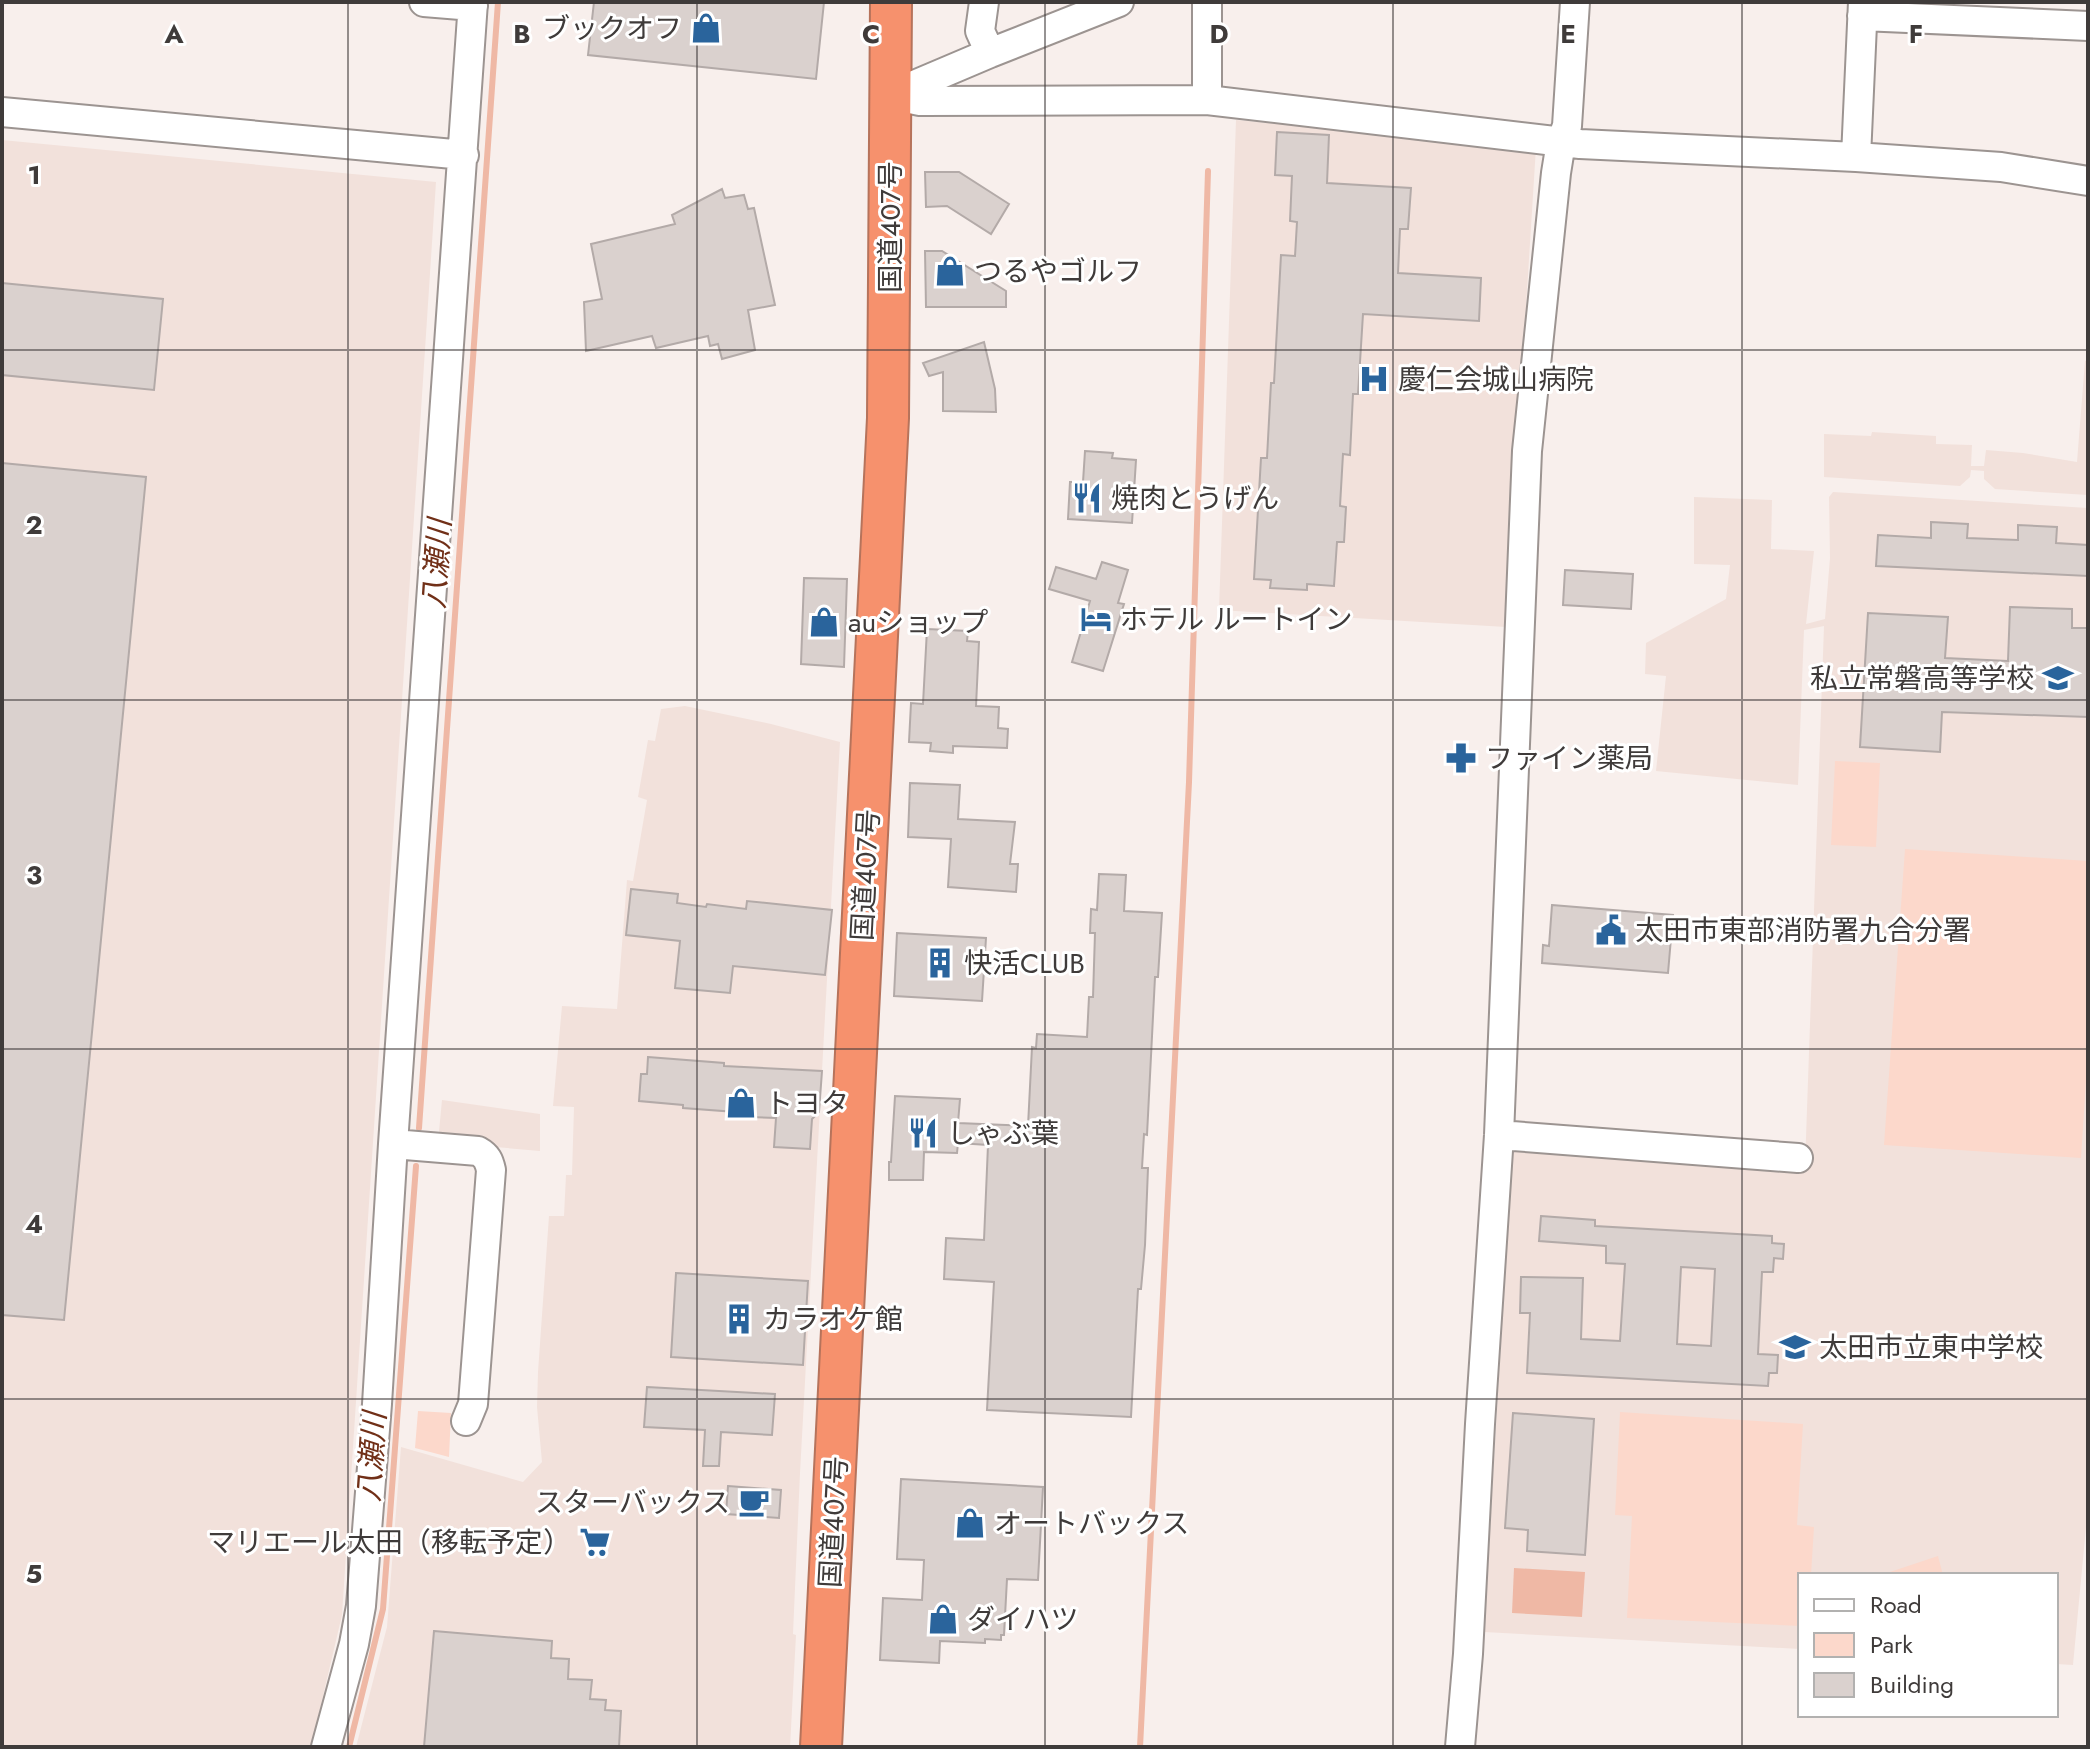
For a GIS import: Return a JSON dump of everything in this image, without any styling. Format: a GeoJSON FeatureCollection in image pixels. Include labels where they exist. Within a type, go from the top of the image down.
{"type":"FeatureCollection","features":[{"type":"Feature","properties":{"kind":"highway","name":"国道407号"},"geometry":{"type":"LineString","coordinates":[[821,1747],[888,418],[891,2]]}},
{"type":"Feature","properties":{"kind":"street"},"geometry":{"type":"LineString","coordinates":[[326,1747],[361,1606],[473,4],[424,2]]}},
{"type":"Feature","properties":{"kind":"street"},"geometry":{"type":"LineString","coordinates":[[982,101],[973,80],[974,70],[985,55],[980,31],[984,2]]}},
{"type":"Feature","properties":{"kind":"street"},"geometry":{"type":"LineString","coordinates":[[891,95],[1119,2]]}},
{"type":"Feature","properties":{"kind":"street"},"geometry":{"type":"LineString","coordinates":[[1207,2],[1207,100]]}},
{"type":"Feature","properties":{"kind":"street"},"geometry":{"type":"LineString","coordinates":[[1460,1747],[1499,1135],[1527,451],[1556,173],[1567,126],[1575,2]]}},
{"type":"Feature","properties":{"kind":"street"},"geometry":{"type":"LineString","coordinates":[[1856,157],[1862,9],[2088,26]]}},
{"type":"Feature","properties":{"kind":"street"},"geometry":{"type":"LineString","coordinates":[[891,95],[920,101],[1207,100],[1561,142],[2001,167],[2088,181]]}},
{"type":"Feature","properties":{"kind":"street"},"geometry":{"type":"LineString","coordinates":[[2,112],[464,155]]}},
{"type":"Feature","properties":{"kind":"street"},"geometry":{"type":"LineString","coordinates":[[1499,1135],[1798,1158]]}},
{"type":"Feature","properties":{"kind":"street"},"geometry":{"type":"LineString","coordinates":[[393,1144],[478,1151],[486,1155],[489,1162],[491,1170],[473,1404],[466,1421]]}},
{"type":"Feature","properties":{"kind":"shaded area","name":"慶仁会城山病院"},"geometry":{"type":"Polygon","coordinates":[[[1236,120],[1536,147],[1506,627],[1219,610],[1236,120]]]}},
{"type":"Feature","properties":{"kind":"shaded area"},"geometry":{"type":"Polygon","coordinates":[[[2,140],[436,182],[342,1615],[311,1747],[2,1747],[2,140]]]}},
{"type":"Feature","properties":{"kind":"shaded area"},"geometry":{"type":"Polygon","coordinates":[[[2088,360],[2088,495],[1995,489],[1984,479],[1984,471],[1971,470],[1970,477],[1960,486],[1824,477],[1824,434],[1871,436],[1872,432],[1936,436],[1936,444],[1972,445],[1971,466],[1984,466],[1986,450],[2077,462],[2085,361],[2088,360]]]}},
{"type":"Feature","properties":{"kind":"shaded area"},"geometry":{"type":"Polygon","coordinates":[[[1833,492],[2088,508],[2088,1506],[2073,1665],[2058,1664],[2058,1573],[1798,1573],[1798,1649],[1484,1632],[1512,1153],[1525,1143],[1805,1166],[1824,626],[1804,630],[1798,785],[1656,771],[1666,676],[1645,674],[1646,643],[1726,599],[1730,565],[1694,564],[1694,497],[1772,500],[1771,549],[1814,551],[1806,624],[1825,619],[1830,558],[1829,497],[1833,492]]]}},
{"type":"Feature","properties":{"kind":"shaded area"},"geometry":{"type":"Polygon","coordinates":[[[685,706],[840,742],[800,1473],[790,1747],[356,1747],[387,1627],[401,1447],[523,1482],[542,1462],[537,1407],[549,1216],[564,1216],[566,1175],[572,1175],[574,1107],[553,1106],[562,1006],[617,1009],[627,880],[633,881],[647,800],[638,797],[648,740],[655,741],[661,709],[685,706]]]}},
{"type":"Feature","properties":{"kind":"shaded area"},"geometry":{"type":"Polygon","coordinates":[[[442,1100],[540,1114],[540,1151],[438,1142],[442,1100]]]}},
{"type":"Feature","properties":{"kind":"shaded area"},"geometry":{"type":"Polygon","coordinates":[[[1514,1568],[1585,1572],[1582,1617],[1512,1613],[1514,1568]]]}},
{"type":"Feature","properties":{"kind":"green space"},"geometry":{"type":"Polygon","coordinates":[[[1835,761],[1880,763],[1876,847],[1831,845],[1835,761]]]}},
{"type":"Feature","properties":{"kind":"green space"},"geometry":{"type":"Polygon","coordinates":[[[1905,849],[2088,861],[2088,1050],[2081,1158],[1884,1145],[1905,849]]]}},
{"type":"Feature","properties":{"kind":"green space"},"geometry":{"type":"Polygon","coordinates":[[[418,1411],[451,1413],[449,1457],[415,1448],[418,1411]]]}},
{"type":"Feature","properties":{"kind":"green space"},"geometry":{"type":"Polygon","coordinates":[[[1620,1412],[1803,1424],[1797,1525],[1814,1527],[1811,1573],[1798,1573],[1798,1626],[1627,1618],[1632,1516],[1615,1515],[1620,1412]]]}},
{"type":"Feature","properties":{"kind":"green space"},"geometry":{"type":"Polygon","coordinates":[[[1938,1556],[1942,1573],[1887,1573],[1938,1556]]]}},
{"type":"Feature","properties":{"kind":"building","name":"ブックオフ"},"geometry":{"type":"Polygon","coordinates":[[[594,2],[824,2],[816,79],[588,55],[594,2]]]}},
{"type":"Feature","properties":{"kind":"building"},"geometry":{"type":"Polygon","coordinates":[[[1277,132],[1329,135],[1327,183],[1411,188],[1408,229],[1400,229],[1398,273],[1481,278],[1479,321],[1363,314],[1358,394],[1353,394],[1350,455],[1343,454],[1340,506],[1346,507],[1344,542],[1337,542],[1334,586],[1307,584],[1307,590],[1270,588],[1271,580],[1254,579],[1261,458],[1267,458],[1271,383],[1274,383],[1281,255],[1295,256],[1297,222],[1290,221],[1292,176],[1275,175],[1277,132]]]}},
{"type":"Feature","properties":{"kind":"building"},"geometry":{"type":"Polygon","coordinates":[[[925,172],[959,172],[1009,204],[991,234],[947,206],[926,207],[925,172]]]}},
{"type":"Feature","properties":{"kind":"building"},"geometry":{"type":"Polygon","coordinates":[[[722,189],[725,198],[744,195],[748,209],[754,208],[775,305],[748,310],[755,350],[722,359],[718,344],[710,346],[708,336],[656,348],[652,336],[586,351],[584,302],[602,299],[591,244],[675,224],[672,215],[722,189]]]}},
{"type":"Feature","properties":{"kind":"building","name":"つるやゴルフ"},"geometry":{"type":"Polygon","coordinates":[[[925,251],[942,251],[1006,291],[1006,307],[926,307],[925,251]]]}},
{"type":"Feature","properties":{"kind":"building"},"geometry":{"type":"Polygon","coordinates":[[[2,283],[163,299],[154,390],[2,375],[2,283]]]}},
{"type":"Feature","properties":{"kind":"building"},"geometry":{"type":"Polygon","coordinates":[[[984,342],[995,389],[996,412],[943,411],[943,372],[929,376],[923,363],[984,342]]]}},
{"type":"Feature","properties":{"kind":"building"},"geometry":{"type":"Polygon","coordinates":[[[1085,451],[1113,453],[1112,458],[1136,460],[1132,523],[1068,519],[1070,482],[1083,482],[1085,451]]]}},
{"type":"Feature","properties":{"kind":"building"},"geometry":{"type":"Polygon","coordinates":[[[2,463],[146,477],[64,1320],[2,1315],[2,463]]]}},
{"type":"Feature","properties":{"kind":"building"},"geometry":{"type":"Polygon","coordinates":[[[1931,522],[1968,524],[1967,538],[2018,540],[2018,525],[2057,527],[2056,543],[2088,545],[2088,576],[1876,566],[1878,535],[1931,538],[1931,522]]]}},
{"type":"Feature","properties":{"kind":"building"},"geometry":{"type":"Polygon","coordinates":[[[1102,562],[1128,570],[1118,603],[1124,604],[1103,671],[1072,662],[1090,601],[1049,589],[1056,567],[1096,579],[1102,562]]]}},
{"type":"Feature","properties":{"kind":"building"},"geometry":{"type":"Polygon","coordinates":[[[1565,570],[1633,574],[1631,609],[1563,605],[1565,570]]]}},
{"type":"Feature","properties":{"kind":"building","name":"auショップ"},"geometry":{"type":"Polygon","coordinates":[[[804,578],[847,579],[844,667],[801,664],[804,578]]]}},
{"type":"Feature","properties":{"kind":"building"},"geometry":{"type":"Polygon","coordinates":[[[2010,607],[2072,609],[2072,628],[2088,628],[2088,717],[1942,712],[1940,752],[1860,747],[1868,613],[1948,617],[1945,658],[2008,661],[2010,607]]]}},
{"type":"Feature","properties":{"kind":"building"},"geometry":{"type":"Polygon","coordinates":[[[927,629],[968,631],[967,641],[979,642],[976,706],[999,707],[998,728],[1008,729],[1007,748],[953,746],[953,753],[930,751],[931,743],[909,742],[911,703],[923,704],[927,629]]]}},
{"type":"Feature","properties":{"kind":"building"},"geometry":{"type":"Polygon","coordinates":[[[910,783],[960,785],[958,819],[1015,822],[1010,864],[1018,864],[1016,892],[948,887],[951,839],[908,837],[910,783]]]}},
{"type":"Feature","properties":{"kind":"building"},"geometry":{"type":"Polygon","coordinates":[[[1099,874],[1126,875],[1124,911],[1162,913],[1158,977],[1155,977],[1147,1135],[1144,1134],[1142,1168],[1148,1168],[1145,1245],[1141,1289],[1138,1289],[1131,1417],[987,1410],[994,1282],[944,1279],[946,1238],[984,1240],[988,1145],[958,1143],[957,1153],[924,1152],[923,1180],[889,1180],[895,1096],[960,1099],[958,1123],[1028,1126],[1032,1047],[1036,1048],[1037,1034],[1087,1037],[1089,997],[1093,997],[1095,933],[1090,933],[1091,909],[1097,910],[1099,874]]]}},
{"type":"Feature","properties":{"kind":"building"},"geometry":{"type":"Polygon","coordinates":[[[631,889],[678,894],[677,903],[706,907],[707,904],[746,909],[747,901],[832,910],[825,975],[733,966],[730,993],[675,988],[680,941],[626,935],[631,889]]]}},
{"type":"Feature","properties":{"kind":"building","name":"太田市東部消防署九合分署"},"geometry":{"type":"Polygon","coordinates":[[[1552,905],[1673,915],[1668,973],[1542,963],[1543,945],[1549,946],[1552,905]]]}},
{"type":"Feature","properties":{"kind":"building","name":"快活CLUB"},"geometry":{"type":"Polygon","coordinates":[[[897,933],[986,938],[982,1001],[894,996],[897,933]]]}},
{"type":"Feature","properties":{"kind":"building","name":"トヨタ"},"geometry":{"type":"Polygon","coordinates":[[[648,1057],[724,1063],[724,1066],[822,1071],[819,1112],[812,1119],[810,1149],[774,1147],[776,1118],[639,1101],[641,1074],[647,1074],[648,1057]]]}},
{"type":"Feature","properties":{"kind":"building"},"geometry":{"type":"Polygon","coordinates":[[[1541,1216],[1595,1220],[1595,1226],[1772,1236],[1772,1243],[1784,1244],[1783,1259],[1774,1258],[1773,1272],[1762,1272],[1758,1354],[1778,1355],[1777,1373],[1769,1373],[1768,1386],[1527,1373],[1530,1313],[1520,1313],[1521,1277],[1583,1278],[1581,1339],[1620,1341],[1625,1264],[1606,1263],[1606,1246],[1539,1241],[1541,1216]],[[1681,1267],[1677,1344],[1711,1346],[1715,1269],[1681,1267]]]}},
{"type":"Feature","properties":{"kind":"building","name":"カラオケ館"},"geometry":{"type":"Polygon","coordinates":[[[676,1273],[808,1281],[803,1365],[671,1357],[676,1273]]]}},
{"type":"Feature","properties":{"kind":"building"},"geometry":{"type":"Polygon","coordinates":[[[647,1387],[775,1394],[772,1435],[721,1432],[719,1466],[703,1466],[705,1430],[644,1427],[647,1387]]]}},
{"type":"Feature","properties":{"kind":"building"},"geometry":{"type":"Polygon","coordinates":[[[1513,1413],[1594,1419],[1585,1555],[1527,1551],[1528,1530],[1505,1528],[1513,1413]]]}},
{"type":"Feature","properties":{"kind":"building","name":"オートバックス"},"geometry":{"type":"Polygon","coordinates":[[[901,1479],[1043,1487],[1038,1580],[1007,1579],[1004,1635],[1001,1635],[1001,1640],[985,1639],[985,1643],[940,1641],[939,1663],[880,1660],[883,1598],[922,1600],[924,1560],[897,1559],[901,1479]]]}},
{"type":"Feature","properties":{"kind":"building","name":"スターバックス"},"geometry":{"type":"Polygon","coordinates":[[[728,1486],[781,1490],[779,1518],[726,1514],[728,1486]]]}},
{"type":"Feature","properties":{"kind":"building"},"geometry":{"type":"Polygon","coordinates":[[[434,1631],[552,1641],[551,1658],[569,1659],[568,1679],[592,1680],[590,1699],[606,1700],[605,1710],[621,1711],[619,1747],[424,1747],[434,1631]]]}},
{"type":"Feature","properties":{"kind":"waterway","name":"八瀬川"},"geometry":{"type":"LineString","coordinates":[[419,1128],[498,2]]}},
{"type":"Feature","properties":{"kind":"waterway"},"geometry":{"type":"LineString","coordinates":[[1140,1747],[1189,782],[1208,171]]}},
{"type":"Feature","properties":{"kind":"waterway","name":"八瀬川"},"geometry":{"type":"LineString","coordinates":[[349,1747],[383,1609],[416,1166]]}},
{"type":"Feature","properties":{"kind":"place","name":"ブックオフ"},"geometry":{"type":"Point","coordinates":[706,28]}},
{"type":"Feature","properties":{"kind":"place","name":"つるやゴルフ"},"geometry":{"type":"Point","coordinates":[950,271]}},
{"type":"Feature","properties":{"kind":"place","name":"慶仁会城山病院"},"geometry":{"type":"Point","coordinates":[1374,379]}},
{"type":"Feature","properties":{"kind":"place","name":"焼肉とうげん"},"geometry":{"type":"Point","coordinates":[1087,498]}},
{"type":"Feature","properties":{"kind":"place","name":"ホテル ルートイン"},"geometry":{"type":"Point","coordinates":[1096,619]}},
{"type":"Feature","properties":{"kind":"place","name":"auショップ"},"geometry":{"type":"Point","coordinates":[824,622]}},
{"type":"Feature","properties":{"kind":"place","name":"私立常磐高等学校"},"geometry":{"type":"Point","coordinates":[2058,678]}},
{"type":"Feature","properties":{"kind":"place","name":"ファイン薬局"},"geometry":{"type":"Point","coordinates":[1461,758]}},
{"type":"Feature","properties":{"kind":"place","name":"太田市東部消防署九合分署"},"geometry":{"type":"Point","coordinates":[1611,930]}},
{"type":"Feature","properties":{"kind":"place","name":"快活CLUB"},"geometry":{"type":"Point","coordinates":[940,963]}},
{"type":"Feature","properties":{"kind":"place","name":"トヨタ"},"geometry":{"type":"Point","coordinates":[741,1103]}},
{"type":"Feature","properties":{"kind":"place","name":"しゃぶ葉"},"geometry":{"type":"Point","coordinates":[923,1133]}},
{"type":"Feature","properties":{"kind":"place","name":"カラオケ館"},"geometry":{"type":"Point","coordinates":[739,1319]}},
{"type":"Feature","properties":{"kind":"place","name":"太田市立東中学校"},"geometry":{"type":"Point","coordinates":[1795,1347]}},
{"type":"Feature","properties":{"kind":"place","name":"スターバックス"},"geometry":{"type":"Point","coordinates":[754,1502]}},
{"type":"Feature","properties":{"kind":"place","name":"オートバックス"},"geometry":{"type":"Point","coordinates":[970,1523]}},
{"type":"Feature","properties":{"kind":"place","name":"マリエール太田（移転予定）"},"geometry":{"type":"Point","coordinates":[595,1542]}},
{"type":"Feature","properties":{"kind":"place","name":"ダイハツ"},"geometry":{"type":"Point","coordinates":[943,1619]}}]}
